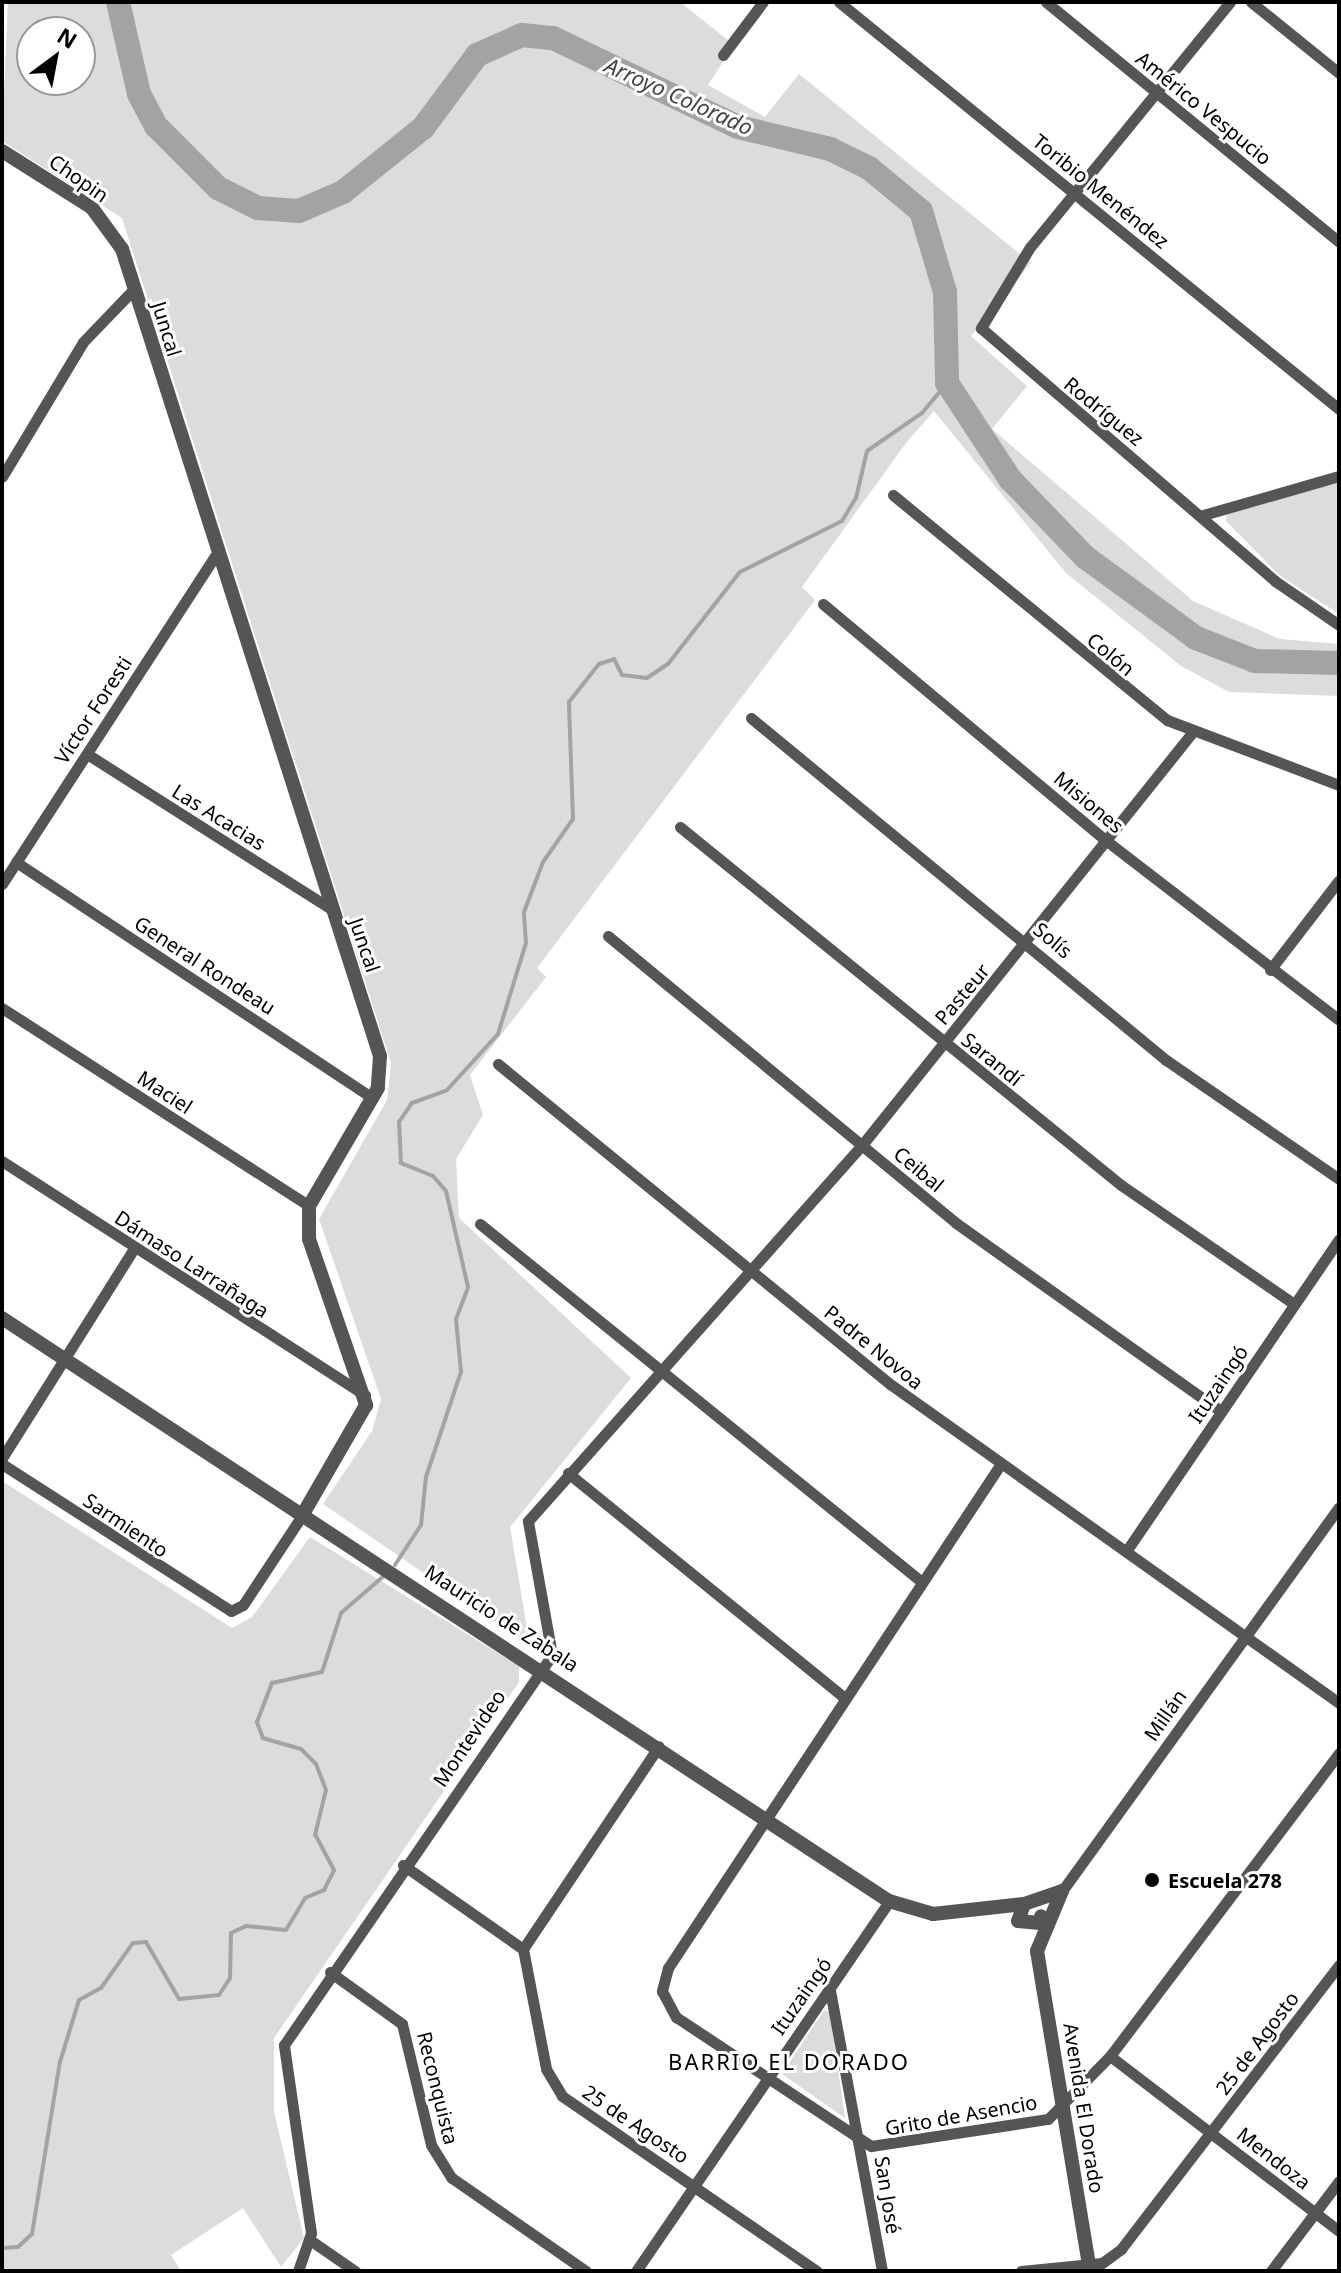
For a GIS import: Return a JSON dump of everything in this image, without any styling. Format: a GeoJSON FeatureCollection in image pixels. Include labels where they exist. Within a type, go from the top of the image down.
{"type":"FeatureCollection","features":[{"type":"Feature","properties":{"kind":"street"},"geometry":{"type":"LineString","coordinates":[[723,55],[763,2]]}},
{"type":"Feature","properties":{"kind":"street","name":"Toribio Menéndez"},"geometry":{"type":"LineString","coordinates":[[839,2],[1339,409]]}},
{"type":"Feature","properties":{"kind":"street","name":"Américo Vespucio"},"geometry":{"type":"LineString","coordinates":[[1046,2],[1339,242]]}},
{"type":"Feature","properties":{"kind":"street"},"geometry":{"type":"LineString","coordinates":[[1074,193],[1230,2]]}},
{"type":"Feature","properties":{"kind":"street"},"geometry":{"type":"LineString","coordinates":[[1251,2],[1339,73]]}},
{"type":"Feature","properties":{"kind":"street","name":"Chopin"},"geometry":{"type":"LineString","coordinates":[[2,151],[92,208],[122,249]]}},
{"type":"Feature","properties":{"kind":"street","name":"Rodríguez"},"geometry":{"type":"LineString","coordinates":[[1074,193],[1030,247],[983,332],[1203,515],[1275,581],[1339,625]]}},
{"type":"Feature","properties":{"kind":"street","name":"Juncal"},"geometry":{"type":"LineString","coordinates":[[122,249],[215,556],[380,1056],[373,1098],[309,1206]]}},
{"type":"Feature","properties":{"kind":"street"},"geometry":{"type":"LineString","coordinates":[[2,477],[83,342],[134,289]]}},
{"type":"Feature","properties":{"kind":"street"},"geometry":{"type":"LineString","coordinates":[[1203,515],[1339,476]]}},
{"type":"Feature","properties":{"kind":"street","name":"Colón"},"geometry":{"type":"LineString","coordinates":[[893,495],[1142,703],[1191,734],[1339,785]]}},
{"type":"Feature","properties":{"kind":"street","name":"Víctor Foresti"},"geometry":{"type":"LineString","coordinates":[[2,884],[215,556]]}},
{"type":"Feature","properties":{"kind":"street","name":"Misiones"},"geometry":{"type":"LineString","coordinates":[[823,604],[1108,842],[1270,970],[1339,1020]]}},
{"type":"Feature","properties":{"kind":"street","name":"Solís"},"geometry":{"type":"LineString","coordinates":[[751,718],[1028,943],[1166,1060],[1339,1179]]}},
{"type":"Feature","properties":{"kind":"street","name":"Pasteur"},"geometry":{"type":"LineString","coordinates":[[754,1270],[862,1145],[1028,943],[1191,734]]}},
{"type":"Feature","properties":{"kind":"street","name":"Las Acacias"},"geometry":{"type":"LineString","coordinates":[[87,754],[333,910]]}},
{"type":"Feature","properties":{"kind":"street","name":"Sarandí"},"geometry":{"type":"LineString","coordinates":[[680,827],[1121,1185],[1294,1304]]}},
{"type":"Feature","properties":{"kind":"street","name":"General Rondeau"},"geometry":{"type":"LineString","coordinates":[[16,862],[373,1098]]}},
{"type":"Feature","properties":{"kind":"street"},"geometry":{"type":"LineString","coordinates":[[1270,970],[1339,880]]}},
{"type":"Feature","properties":{"kind":"street","name":"Ceibal"},"geometry":{"type":"LineString","coordinates":[[608,936],[1010,1264],[1221,1411]]}},
{"type":"Feature","properties":{"kind":"street","name":"Maciel"},"geometry":{"type":"LineString","coordinates":[[2,1008],[309,1206]]}},
{"type":"Feature","properties":{"kind":"street","name":"Padre Novoa"},"geometry":{"type":"LineString","coordinates":[[498,1064],[1000,1465],[1247,1634]]}},
{"type":"Feature","properties":{"kind":"street","name":"Dámaso Larrañaga"},"geometry":{"type":"LineString","coordinates":[[2,1161],[365,1395]]}},
{"type":"Feature","properties":{"kind":"street"},"geometry":{"type":"LineString","coordinates":[[303,1514],[364,1418],[365,1395],[309,1239],[309,1206]]}},
{"type":"Feature","properties":{"kind":"street"},"geometry":{"type":"LineString","coordinates":[[480,1224],[655,1370],[922,1582]]}},
{"type":"Feature","properties":{"kind":"street","name":"Ituzaingó"},"geometry":{"type":"LineString","coordinates":[[1127,1550],[1339,1239]]}},
{"type":"Feature","properties":{"kind":"street"},"geometry":{"type":"LineString","coordinates":[[2,1458],[134,1248]]}},
{"type":"Feature","properties":{"kind":"street","name":"Montevideo"},"geometry":{"type":"LineString","coordinates":[[310,2240],[281,2055],[330,1972],[539,1665],[554,1649],[528,1521],[655,1370],[754,1270]]}},
{"type":"Feature","properties":{"kind":"street","name":"Mauricio de Zabala"},"geometry":{"type":"LineString","coordinates":[[2,1318],[539,1665],[889,1901],[921,1914],[1028,1903],[1062,1891]]}},
{"type":"Feature","properties":{"kind":"street","name":"Sarmiento"},"geometry":{"type":"LineString","coordinates":[[2,1464],[231,1611],[243,1605],[303,1514]]}},
{"type":"Feature","properties":{"kind":"street","name":"Grito de Asencio"},"geometry":{"type":"LineString","coordinates":[[1000,1465],[766,1818],[662,1983],[676,2017],[861,2144],[881,2148],[1048,2119],[1064,2107],[1110,2056],[1339,1753]]}},
{"type":"Feature","properties":{"kind":"street"},"geometry":{"type":"LineString","coordinates":[[568,1473],[845,1698]]}},
{"type":"Feature","properties":{"kind":"street","name":"Millán"},"geometry":{"type":"LineString","coordinates":[[1037,1951],[1043,1923],[1062,1891],[1339,1507]]}},
{"type":"Feature","properties":{"kind":"street"},"geometry":{"type":"LineString","coordinates":[[1247,1634],[1339,1703]]}},
{"type":"Feature","properties":{"kind":"street"},"geometry":{"type":"LineString","coordinates":[[403,1865],[523,1949],[659,1746]]}},
{"type":"Feature","properties":{"kind":"street","name":"Ituzaingó"},"geometry":{"type":"LineString","coordinates":[[636,2271],[889,1901]]}},
{"type":"Feature","properties":{"kind":"street"},"geometry":{"type":"LineString","coordinates":[[1018,1921],[1028,1903],[1043,1923]]}},
{"type":"Feature","properties":{"kind":"street"},"geometry":{"type":"LineString","coordinates":[[991,1907],[1018,1921],[1043,1923]]}},
{"type":"Feature","properties":{"kind":"street"},"geometry":{"type":"LineString","coordinates":[[1018,1921],[1037,1951]]}},
{"type":"Feature","properties":{"kind":"street","name":"25 de Agosto"},"geometry":{"type":"LineString","coordinates":[[523,1949],[557,2090],[817,2271]]}},
{"type":"Feature","properties":{"kind":"street","name":"Avenida El Dorado"},"geometry":{"type":"LineString","coordinates":[[1037,1951],[1089,2267]]}},
{"type":"Feature","properties":{"kind":"street","name":"25 de Agosto"},"geometry":{"type":"LineString","coordinates":[[1021,2271],[1089,2267],[1121,2249],[1339,1965]]}},
{"type":"Feature","properties":{"kind":"street","name":"Reconquista"},"geometry":{"type":"LineString","coordinates":[[330,1972],[402,2024],[431,2145],[452,2178],[586,2271]]}},
{"type":"Feature","properties":{"kind":"street","name":"San José"},"geometry":{"type":"LineString","coordinates":[[829,1985],[861,2144],[882,2271]]}},
{"type":"Feature","properties":{"kind":"street","name":"Mendoza"},"geometry":{"type":"LineString","coordinates":[[1110,2056],[1339,2231]]}},
{"type":"Feature","properties":{"kind":"street"},"geometry":{"type":"LineString","coordinates":[[1271,2271],[1339,2181]]}},
{"type":"Feature","properties":{"kind":"street"},"geometry":{"type":"LineString","coordinates":[[298,2271],[310,2240],[355,2271]]}},
{"type":"Feature","properties":{"kind":"shaded area"},"geometry":{"type":"Polygon","coordinates":[[[8,2],[680,2],[734,45],[708,85],[765,117],[799,74],[1031,263],[971,336],[1027,386],[992,429],[1193,601],[1280,639],[1339,644],[1339,696],[1229,692],[1181,666],[1066,573],[934,411],[906,443],[802,587],[815,600],[537,968],[546,977],[470,1075],[483,1115],[456,1159],[459,1218],[631,1378],[510,1527],[530,1646],[323,1504],[372,1431],[381,1399],[319,1219],[387,1100],[391,1063],[122,218],[2,141],[8,2]]]}},
{"type":"Feature","properties":{"kind":"shaded area"},"geometry":{"type":"Polygon","coordinates":[[[1339,483],[1339,614],[1279,575],[1226,521],[1227,512],[1339,483]]]}},
{"type":"Feature","properties":{"kind":"shaded area"},"geometry":{"type":"Polygon","coordinates":[[[2,1481],[232,1628],[252,1617],[310,1537],[519,1666],[519,1682],[274,2038],[274,2112],[304,2238],[281,2267],[243,2208],[171,2255],[181,2271],[2,2271],[2,1481]]]}},
{"type":"Feature","properties":{"kind":"shaded area"},"geometry":{"type":"Polygon","coordinates":[[[824,2010],[830,2012],[845,2118],[782,2074],[824,2010]]]}},
{"type":"Feature","properties":{"kind":"waterway","name":"Arroyo Colorado"},"geometry":{"type":"LineString","coordinates":[[118,2],[139,94],[156,126],[218,188],[258,208],[299,211],[343,192],[423,128],[477,55],[522,35],[553,38],[738,127],[830,149],[869,168],[921,211],[945,292],[947,383],[1010,479],[1085,557],[1196,638],[1255,661],[1339,663]]}},
{"type":"Feature","properties":{"kind":"waterway"},"geometry":{"type":"LineString","coordinates":[[395,1565],[421,1525],[426,1477],[461,1372],[456,1319],[468,1287],[446,1191],[433,1176],[401,1163],[399,1122],[412,1103],[447,1090],[498,1034],[526,943],[524,912],[543,862],[573,819],[569,702],[599,664],[614,659],[622,675],[647,678],[668,664],[740,572],[842,521],[856,498],[867,451],[922,413],[947,383]]}},
{"type":"Feature","properties":{"kind":"waterway"},"geometry":{"type":"LineString","coordinates":[[2,2248],[18,2247],[32,2234],[60,2062],[79,2000],[101,1988],[133,1943],[146,1942],[179,1999],[219,1995],[230,1978],[231,1933],[246,1926],[286,1930],[305,1898],[324,1890],[334,1870],[315,1835],[326,1790],[316,1764],[301,1749],[263,1738],[257,1722],[272,1683],[322,1672],[341,1613],[385,1575]]}},
{"type":"Feature","properties":{"kind":"place","name":"Escuela 278"},"geometry":{"type":"Point","coordinates":[1152,1880]}},
{"type":"Feature","properties":{"kind":"district","name":"BARRIO EL DORADO"},"geometry":{"type":"Point","coordinates":[789,2062]}}]}
